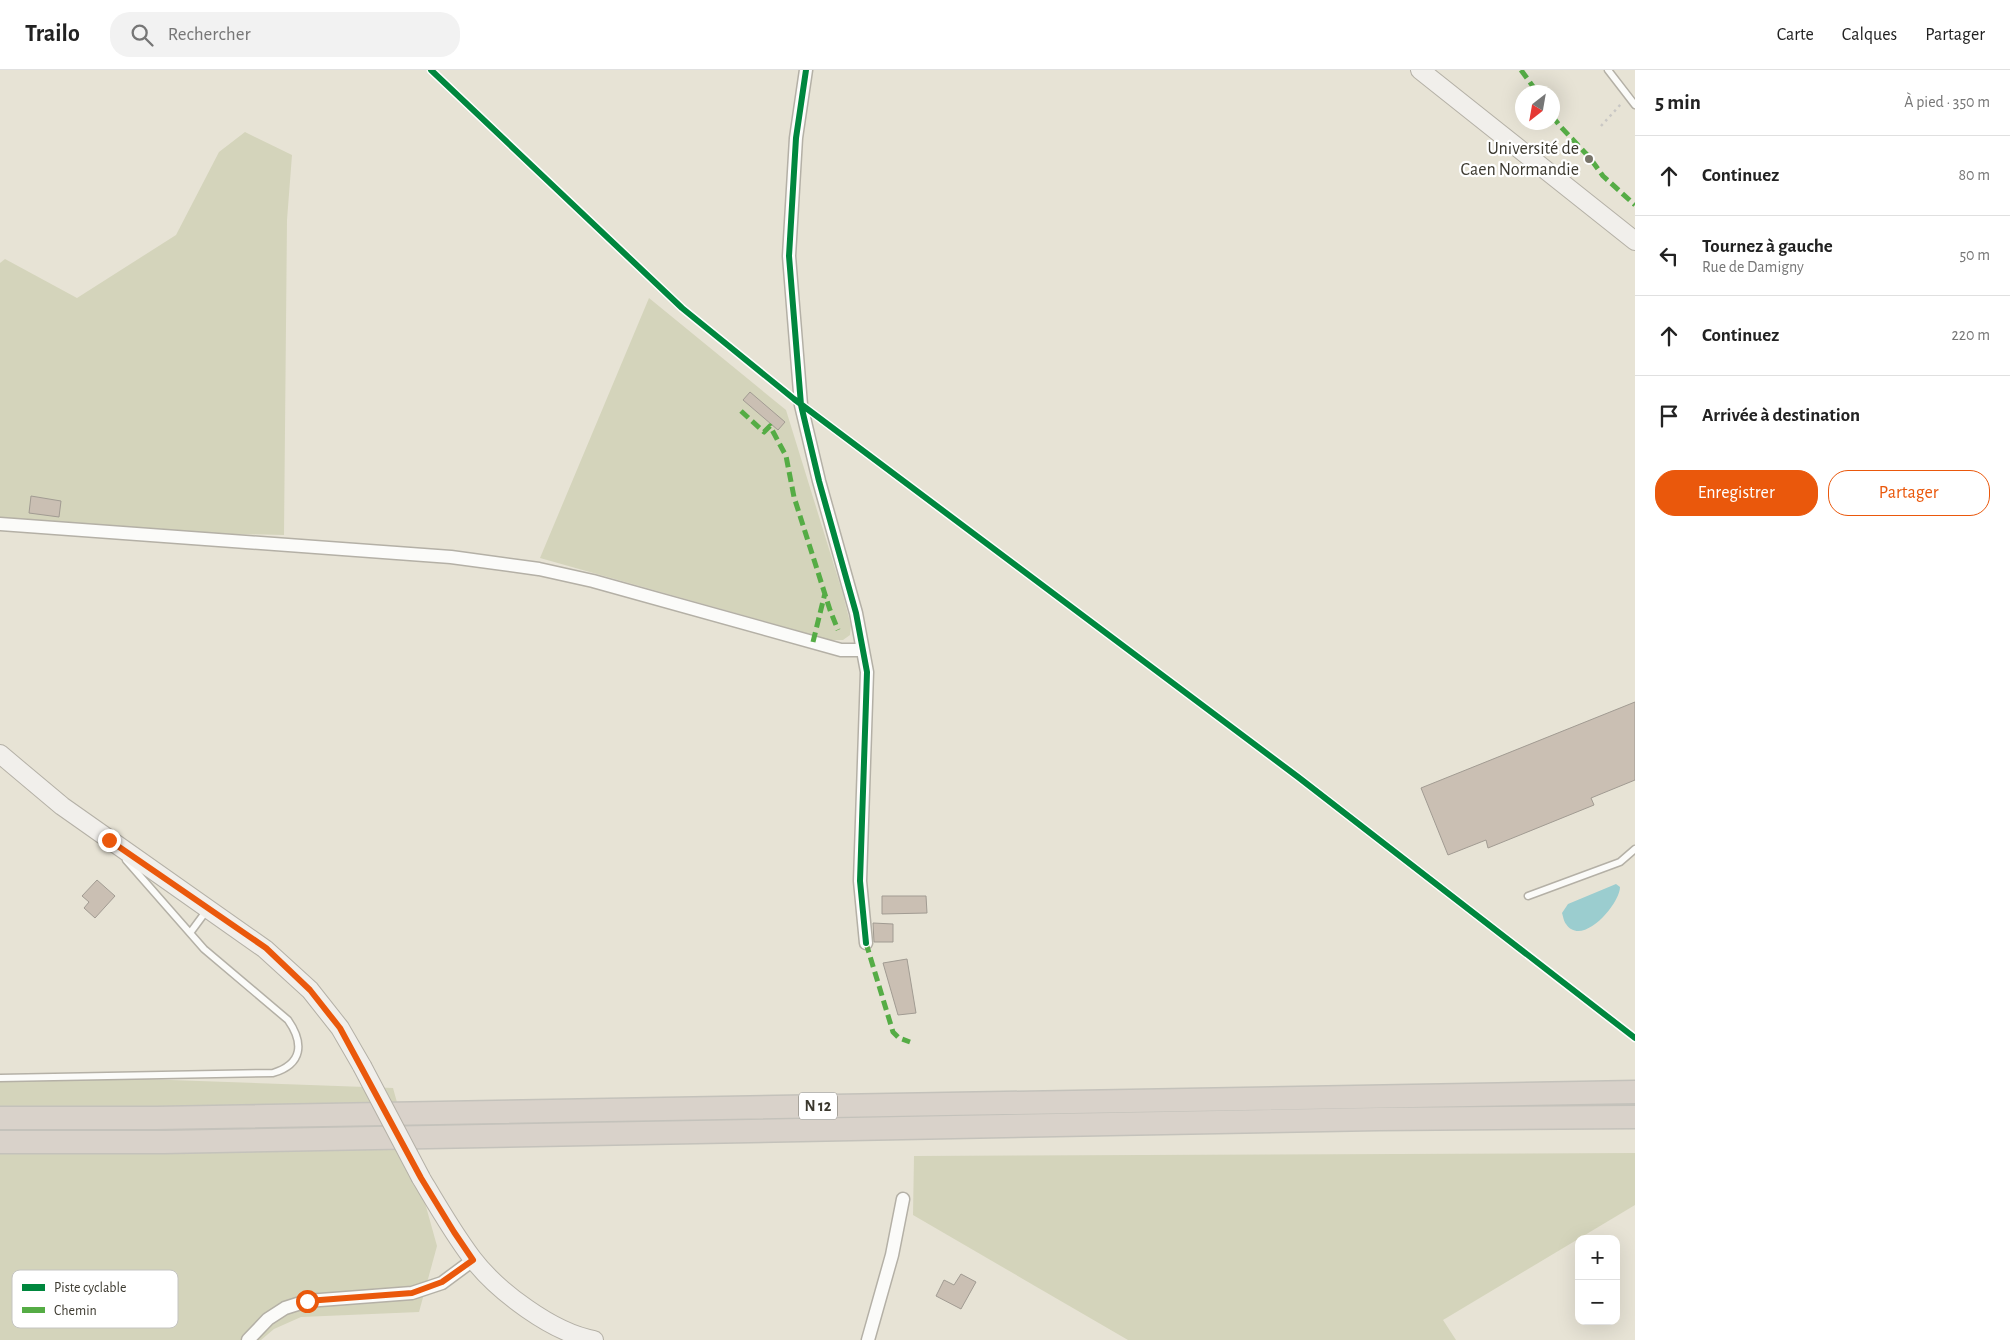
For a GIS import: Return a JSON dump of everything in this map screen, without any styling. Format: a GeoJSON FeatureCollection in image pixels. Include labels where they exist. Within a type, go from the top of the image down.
{"type":"FeatureCollection","features":[{"type":"Feature","properties":{"kind":"highway","name":"N 12"},"geometry":{"type":"LineString","coordinates":[[0,1118],[176,1118],[1635,1092]]}},
{"type":"Feature","properties":{"kind":"highway","name":"N 12"},"geometry":{"type":"LineString","coordinates":[[0,1142],[174,1142],[1368,1119],[1635,1117]]}},
{"type":"Feature","properties":{"kind":"street"},"geometry":{"type":"LineString","coordinates":[[806,70],[796,138],[789,256],[801,405],[819,481],[856,613],[867,672],[860,881],[866,942]]}},
{"type":"Feature","properties":{"kind":"street"},"geometry":{"type":"LineString","coordinates":[[1420,70],[1635,241]]}},
{"type":"Feature","properties":{"kind":"street"},"geometry":{"type":"LineString","coordinates":[[0,524],[451,557],[539,569],[602,583],[841,650],[863,650]]}},
{"type":"Feature","properties":{"kind":"street"},"geometry":{"type":"LineString","coordinates":[[0,754],[62,806],[266,948],[310,990],[340,1028],[421,1178],[473,1260],[507,1293],[546,1322],[594,1340]]}},
{"type":"Feature","properties":{"kind":"street"},"geometry":{"type":"LineString","coordinates":[[868,1340],[892,1255],[903,1199]]}},
{"type":"Feature","properties":{"kind":"street"},"geometry":{"type":"LineString","coordinates":[[248,1340],[268,1319],[285,1308],[307,1301],[412,1293],[442,1282],[473,1260]]}},
{"type":"Feature","properties":{"kind":"lane"},"geometry":{"type":"LineString","coordinates":[[1608,70],[1635,105]]}},
{"type":"Feature","properties":{"kind":"lane"},"geometry":{"type":"LineString","coordinates":[[0,1078],[274,1073],[286,1070],[295,1060],[299,1047],[297,1033],[288,1020],[204,949],[109,840]]}},
{"type":"Feature","properties":{"kind":"lane"},"geometry":{"type":"LineString","coordinates":[[1528,896],[1620,862],[1635,849]]}},
{"type":"Feature","properties":{"kind":"lane"},"geometry":{"type":"LineString","coordinates":[[190,933],[208,909]]}},
{"type":"Feature","properties":{"kind":"path"},"geometry":{"type":"LineString","coordinates":[[1601,126],[1627,96]]}},
{"type":"Feature","properties":{"kind":"green space"},"geometry":{"type":"Polygon","coordinates":[[[245,132],[292,155],[287,220],[284,535],[0,529],[0,263],[5,259],[77,298],[176,235],[219,152],[245,132]]]}},
{"type":"Feature","properties":{"kind":"green space"},"geometry":{"type":"Polygon","coordinates":[[[649,298],[786,410],[851,626],[850,635],[843,640],[831,640],[540,558],[649,298]]]}},
{"type":"Feature","properties":{"kind":"green space"},"geometry":{"type":"Polygon","coordinates":[[[0,1074],[393,1088],[437,1246],[419,1312],[301,1317],[274,1329],[261,1340],[0,1340],[0,1074]]]}},
{"type":"Feature","properties":{"kind":"green space"},"geometry":{"type":"Polygon","coordinates":[[[1635,1153],[1635,1205],[1585,1235],[1575,1235],[1575,1241],[1443,1320],[1456,1340],[1128,1340],[913,1215],[914,1156],[1635,1153]]]}},
{"type":"Feature","properties":{"kind":"water"},"geometry":{"type":"Polygon","coordinates":[[[1616,884],[1620,887],[1614,903],[1599,921],[1581,931],[1573,930],[1566,924],[1562,913],[1568,904],[1616,884]]]}},
{"type":"Feature","properties":{"kind":"building"},"geometry":{"type":"Polygon","coordinates":[[[750,392],[785,422],[778,430],[743,400],[750,392]]]}},
{"type":"Feature","properties":{"kind":"building"},"geometry":{"type":"Polygon","coordinates":[[[31,496],[61,501],[59,517],[29,513],[31,496]]]}},
{"type":"Feature","properties":{"kind":"building"},"geometry":{"type":"Polygon","coordinates":[[[1635,702],[1635,780],[1591,798],[1594,805],[1488,848],[1486,840],[1448,855],[1421,788],[1635,702]]]}},
{"type":"Feature","properties":{"kind":"building"},"geometry":{"type":"Polygon","coordinates":[[[97,880],[115,896],[95,918],[84,908],[89,902],[82,896],[97,880]]]}},
{"type":"Feature","properties":{"kind":"building"},"geometry":{"type":"Polygon","coordinates":[[[882,896],[926,896],[927,913],[882,914],[882,896]]]}},
{"type":"Feature","properties":{"kind":"building"},"geometry":{"type":"Polygon","coordinates":[[[873,923],[893,924],[893,942],[874,942],[873,923]]]}},
{"type":"Feature","properties":{"kind":"building"},"geometry":{"type":"Polygon","coordinates":[[[907,959],[916,1013],[898,1015],[883,963],[907,959]]]}},
{"type":"Feature","properties":{"kind":"building"},"geometry":{"type":"Polygon","coordinates":[[[961,1274],[976,1282],[961,1309],[936,1296],[944,1280],[954,1285],[961,1274]]]}},
{"type":"Feature","properties":{"kind":"marked path"},"geometry":{"type":"LineString","coordinates":[[1521,70],[1532,85]]}},
{"type":"Feature","properties":{"kind":"marked path"},"geometry":{"type":"LineString","coordinates":[[1560,126],[1590,158],[1603,176],[1635,205]]}},
{"type":"Feature","properties":{"kind":"marked path"},"geometry":{"type":"LineString","coordinates":[[741,411],[764,432],[770,426],[786,456],[794,497],[838,630]]}},
{"type":"Feature","properties":{"kind":"marked path"},"geometry":{"type":"LineString","coordinates":[[813,642],[825,593]]}},
{"type":"Feature","properties":{"kind":"marked path"},"geometry":{"type":"LineString","coordinates":[[866,943],[893,1032],[899,1038],[910,1042]]}},
{"type":"Feature","properties":{"kind":"cycle path"},"geometry":{"type":"LineString","coordinates":[[431,70],[682,308],[794,399],[1298,777],[1635,1038]]}},
{"type":"Feature","properties":{"kind":"cycle path"},"geometry":{"type":"LineString","coordinates":[[806,70],[796,138],[789,256],[801,405],[819,481],[856,613],[867,672],[860,881],[866,943]]}},
{"type":"Feature","properties":{"kind":"place","name":"Université de Caen Normandie"},"geometry":{"type":"Point","coordinates":[1589,159]}},
{"type":"Feature","properties":{"kind":"route"},"geometry":{"type":"LineString","coordinates":[[109,840],[266,948],[310,990],[340,1028],[421,1178],[473,1260],[442,1282],[412,1293],[307,1301]]}}]}
